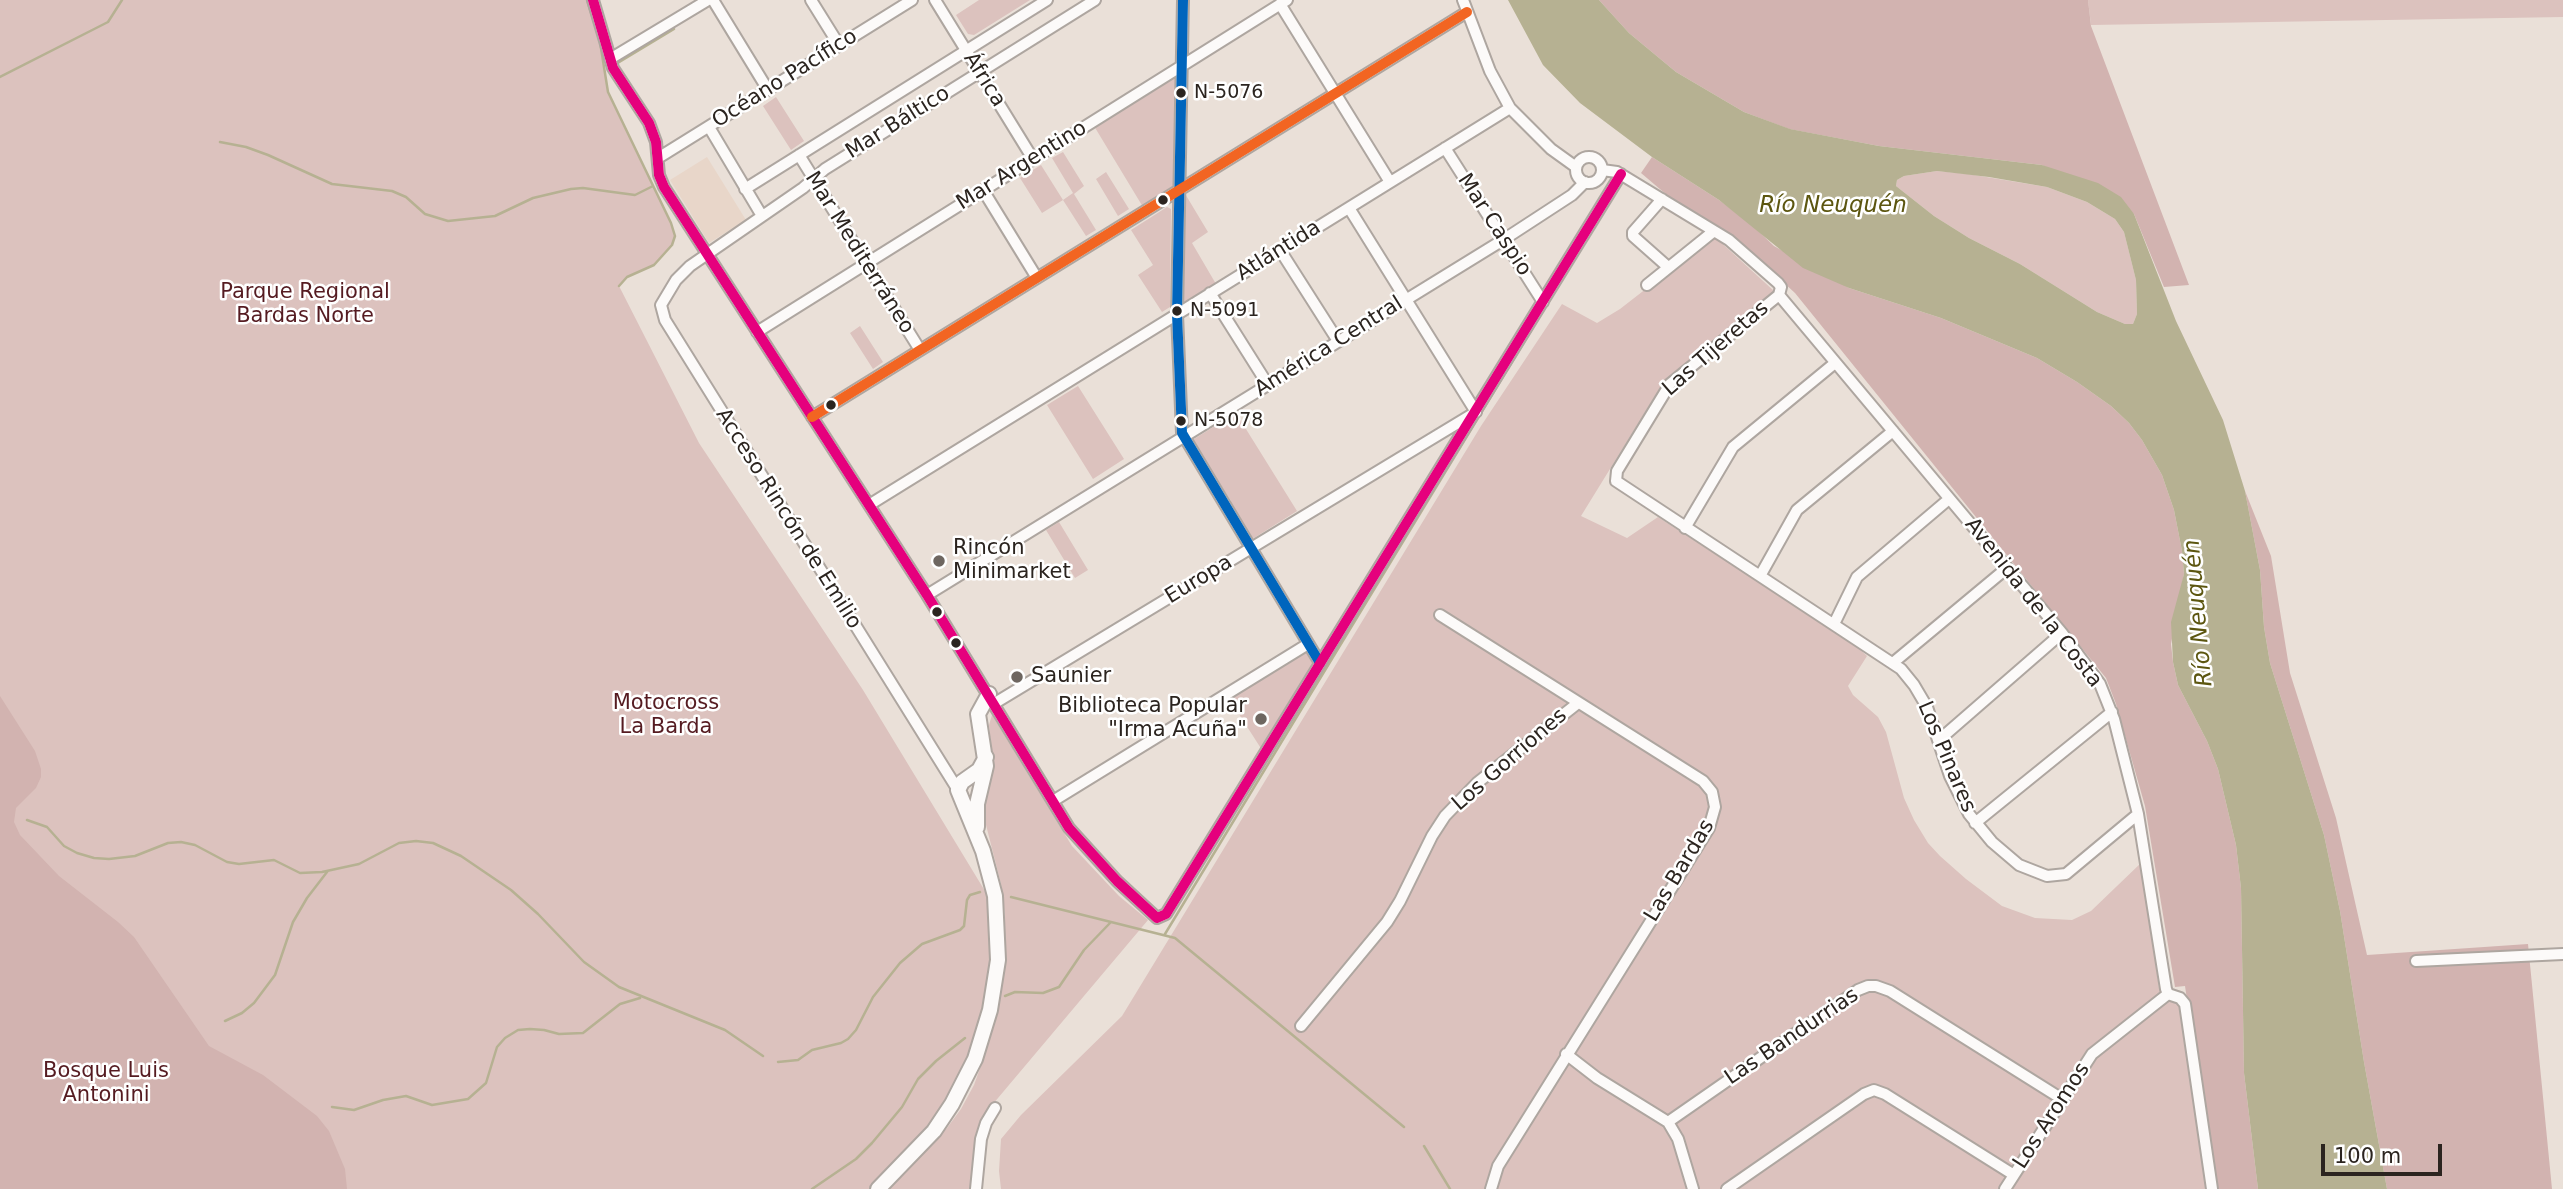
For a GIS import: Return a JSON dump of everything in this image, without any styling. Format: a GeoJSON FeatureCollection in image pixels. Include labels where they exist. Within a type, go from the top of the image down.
{"type":"FeatureCollection","features":[{"type":"Feature","properties":{"kind":"main road","name":"Acceso Rincón de Emilio"},"geometry":{"type":"LineString","coordinates":[[977,836],[977,804],[986,771],[978,714],[992,699]]}},
{"type":"Feature","properties":{"kind":"main road"},"geometry":{"type":"LineString","coordinates":[[958,790],[962,782],[979,771],[986,757]]}},
{"type":"Feature","properties":{"kind":"main road","name":"Acceso Rincón de Emilio"},"geometry":{"type":"LineString","coordinates":[[878,1189],[943,1118],[968,1075],[986,1028],[996,976],[998,936],[992,880],[958,790]]}},
{"type":"Feature","properties":{"kind":"street"},"geometry":{"type":"LineString","coordinates":[[593,0],[615,72],[649,123],[656,142],[661,181],[706,254],[927,594],[1080,841],[1146,909],[1160,918],[1166,914],[1621,174]]}},
{"type":"Feature","properties":{"kind":"street"},"geometry":{"type":"LineString","coordinates":[[610,60],[708,0],[768,90]]}},
{"type":"Feature","properties":{"kind":"street"},"geometry":{"type":"LineString","coordinates":[[811,0],[839,45]]}},
{"type":"Feature","properties":{"kind":"street","name":"Océano Pacífico"},"geometry":{"type":"LineString","coordinates":[[658,158],[912,0]]}},
{"type":"Feature","properties":{"kind":"street","name":"África"},"geometry":{"type":"LineString","coordinates":[[935,0],[1033,159]]}},
{"type":"Feature","properties":{"kind":"street","name":"Mar Báltico"},"geometry":{"type":"LineString","coordinates":[[745,189],[1047,0]]}},
{"type":"Feature","properties":{"kind":"street","name":"Mar Báltico"},"geometry":{"type":"LineString","coordinates":[[706,254],[813,179],[1095,0]]}},
{"type":"Feature","properties":{"kind":"street"},"geometry":{"type":"LineString","coordinates":[[1183,0],[1177,314],[1183,437],[1320,663]]}},
{"type":"Feature","properties":{"kind":"street"},"geometry":{"type":"LineString","coordinates":[[1462,0],[1490,71],[1510,108],[1551,149],[1576,167],[1578,176],[1585,182],[1592,183],[1598,179],[1602,170],[1600,162],[1592,157],[1581,160],[1576,167]]}},
{"type":"Feature","properties":{"kind":"street"},"geometry":{"type":"LineString","coordinates":[[1283,2],[1390,182]]}},
{"type":"Feature","properties":{"kind":"street","name":"Mar Argentino"},"geometry":{"type":"LineString","coordinates":[[757,332],[1283,2]]}},
{"type":"Feature","properties":{"kind":"street"},"geometry":{"type":"LineString","coordinates":[[812,417],[1467,12]]}},
{"type":"Feature","properties":{"kind":"street","name":"Atlántida"},"geometry":{"type":"LineString","coordinates":[[869,505],[1510,108]]}},
{"type":"Feature","properties":{"kind":"street"},"geometry":{"type":"LineString","coordinates":[[709,127],[762,216]]}},
{"type":"Feature","properties":{"kind":"street","name":"Mar Caspio"},"geometry":{"type":"LineString","coordinates":[[1445,148],[1543,302]]}},
{"type":"Feature","properties":{"kind":"street","name":"Mar Mediterráneo"},"geometry":{"type":"LineString","coordinates":[[799,155],[920,350]]}},
{"type":"Feature","properties":{"kind":"street","name":"Avenida de la Costa"},"geometry":{"type":"LineString","coordinates":[[1602,170],[1621,174],[1714,231],[1746,253],[1778,283],[1781,287],[1779,295],[2095,676],[2112,712],[2138,814],[2168,995],[2180,998],[2185,1004],[2212,1189]]}},
{"type":"Feature","properties":{"kind":"street","name":"América Central"},"geometry":{"type":"LineString","coordinates":[[927,594],[1503,240],[1572,195],[1585,182]]}},
{"type":"Feature","properties":{"kind":"street"},"geometry":{"type":"LineString","coordinates":[[983,190],[1037,278]]}},
{"type":"Feature","properties":{"kind":"street"},"geometry":{"type":"LineString","coordinates":[[1662,199],[1633,232],[1633,236],[1668,267]]}},
{"type":"Feature","properties":{"kind":"street"},"geometry":{"type":"LineString","coordinates":[[1349,208],[1476,412]]}},
{"type":"Feature","properties":{"kind":"street"},"geometry":{"type":"LineString","coordinates":[[1647,285],[1714,231]]}},
{"type":"Feature","properties":{"kind":"street"},"geometry":{"type":"LineString","coordinates":[[1280,250],[1338,341]]}},
{"type":"Feature","properties":{"kind":"street","name":"Acceso Rincón de Emilio"},"geometry":{"type":"LineString","coordinates":[[706,254],[676,280],[663,300],[662,315],[958,790]]}},
{"type":"Feature","properties":{"kind":"street"},"geometry":{"type":"LineString","coordinates":[[1210,293],[1268,385]]}},
{"type":"Feature","properties":{"kind":"street","name":"Las Tijeretas"},"geometry":{"type":"LineString","coordinates":[[1615,478],[1670,384],[1779,295]]}},
{"type":"Feature","properties":{"kind":"street"},"geometry":{"type":"LineString","coordinates":[[1685,527],[1733,447],[1835,363]]}},
{"type":"Feature","properties":{"kind":"street","name":"Europa"},"geometry":{"type":"LineString","coordinates":[[992,699],[1250,549],[1476,412]]}},
{"type":"Feature","properties":{"kind":"street"},"geometry":{"type":"LineString","coordinates":[[1760,576],[1797,510],[1893,432]]}},
{"type":"Feature","properties":{"kind":"street","name":"Los Pinares"},"geometry":{"type":"LineString","coordinates":[[1615,478],[1619,484],[1894,662],[1920,695],[1953,783],[1975,823],[2010,858],[2028,870],[2054,877],[2071,870],[2138,814]]}},
{"type":"Feature","properties":{"kind":"street"},"geometry":{"type":"LineString","coordinates":[[1834,624],[1857,577],[1950,499]]}},
{"type":"Feature","properties":{"kind":"street"},"geometry":{"type":"LineString","coordinates":[[1894,662],[2007,568]]}},
{"type":"Feature","properties":{"kind":"street","name":"Las Bardas"},"geometry":{"type":"LineString","coordinates":[[1440,615],[1703,781],[1712,792],[1715,807],[1709,828],[1498,1166],[1491,1189]]}},
{"type":"Feature","properties":{"kind":"street"},"geometry":{"type":"LineString","coordinates":[[1939,740],[2062,633]]}},
{"type":"Feature","properties":{"kind":"street"},"geometry":{"type":"LineString","coordinates":[[1053,801],[1308,644]]}},
{"type":"Feature","properties":{"kind":"street","name":"Los Gorriones"},"geometry":{"type":"LineString","coordinates":[[1301,1026],[1387,922],[1445,816],[1477,783],[1578,702]]}},
{"type":"Feature","properties":{"kind":"street"},"geometry":{"type":"LineString","coordinates":[[1975,823],[2112,712]]}},
{"type":"Feature","properties":{"kind":"street"},"geometry":{"type":"LineString","coordinates":[[2416,961],[2563,954]]}},
{"type":"Feature","properties":{"kind":"street","name":"Las Bandurrias"},"geometry":{"type":"LineString","coordinates":[[1668,1122],[1858,990],[1868,986],[1890,990],[2062,1099]]}},
{"type":"Feature","properties":{"kind":"street","name":"Los Aromos"},"geometry":{"type":"LineString","coordinates":[[2005,1189],[2092,1054],[2168,995]]}},
{"type":"Feature","properties":{"kind":"street"},"geometry":{"type":"LineString","coordinates":[[1566,1054],[1597,1078],[1668,1122],[1678,1139],[1693,1189]]}},
{"type":"Feature","properties":{"kind":"street"},"geometry":{"type":"LineString","coordinates":[[1727,1189],[1864,1094],[1874,1090],[1885,1094],[2014,1175]]}},
{"type":"Feature","properties":{"kind":"street"},"geometry":{"type":"LineString","coordinates":[[976,1189],[981,1139],[995,1108]]}},
{"type":"Feature","properties":{"kind":"shaded area"},"geometry":{"type":"Polygon","coordinates":[[[707,157],[746,220],[709,243],[670,180],[707,157]]]}},
{"type":"Feature","properties":{"kind":"green space","name":"Parque Regional Bardas Norte"},"geometry":{"type":"Polygon","coordinates":[[[0,0],[587,0],[600,42],[608,92],[675,236],[672,245],[654,265],[627,277],[619,286],[699,443],[863,690],[988,896],[993,937],[988,1001],[962,1078],[923,1135],[870,1189],[0,1189],[0,0]]]}},
{"type":"Feature","properties":{"kind":"green space"},"geometry":{"type":"Polygon","coordinates":[[[979,0],[1030,0],[974,35],[968,34],[956,15],[979,0]]]}},
{"type":"Feature","properties":{"kind":"green space"},"geometry":{"type":"Polygon","coordinates":[[[1599,0],[2088,0],[2091,26],[2189,285],[2164,287],[2134,214],[2042,165],[1879,146],[1789,129],[1744,112],[1676,72],[1629,33],[1599,0]]]}},
{"type":"Feature","properties":{"kind":"green space"},"geometry":{"type":"Polygon","coordinates":[[[2088,0],[2563,0],[2563,17],[2091,25],[2088,0]]]}},
{"type":"Feature","properties":{"kind":"green space"},"geometry":{"type":"Polygon","coordinates":[[[1175,78],[1178,79],[1176,185],[1143,207],[1094,126],[1175,78]]]}},
{"type":"Feature","properties":{"kind":"green space"},"geometry":{"type":"Polygon","coordinates":[[[776,97],[804,141],[791,150],[763,106],[776,97]]]}},
{"type":"Feature","properties":{"kind":"green space"},"geometry":{"type":"Polygon","coordinates":[[[1063,152],[1084,186],[1074,194],[1096,230],[1086,236],[1063,200],[1073,193],[1052,158],[1063,152]]]}},
{"type":"Feature","properties":{"kind":"green space"},"geometry":{"type":"Polygon","coordinates":[[[1652,157],[1719,200],[1750,223],[1774,246],[1849,288],[1941,318],[2037,358],[2111,406],[2142,440],[2162,475],[2174,510],[2182,551],[2184,574],[2171,644],[2178,685],[2207,741],[2218,769],[2236,845],[2241,888],[2244,1073],[2258,1189],[2215,1189],[2185,986],[2175,987],[2145,806],[2106,678],[1795,293],[1743,245],[1674,201],[1641,173],[1652,157]]]}},
{"type":"Feature","properties":{"kind":"green space"},"geometry":{"type":"Polygon","coordinates":[[[1041,165],[1063,200],[1042,213],[1020,178],[1041,165]]]}},
{"type":"Feature","properties":{"kind":"green space"},"geometry":{"type":"Polygon","coordinates":[[[1937,171],[2047,187],[2087,202],[2115,219],[2124,232],[2136,280],[2137,314],[2133,324],[2125,324],[2097,312],[2020,264],[1969,238],[1934,216],[1896,186],[1897,180],[1904,176],[1937,171]]]}},
{"type":"Feature","properties":{"kind":"green space"},"geometry":{"type":"Polygon","coordinates":[[[1106,172],[1129,209],[1118,216],[1096,179],[1106,172]]]}},
{"type":"Feature","properties":{"kind":"green space"},"geometry":{"type":"Polygon","coordinates":[[[1184,192],[1208,232],[1192,243],[1216,284],[1184,302],[1184,192]]]}},
{"type":"Feature","properties":{"kind":"green space"},"geometry":{"type":"Polygon","coordinates":[[[1167,207],[1171,209],[1170,307],[1162,312],[1138,275],[1153,265],[1131,230],[1167,207]]]}},
{"type":"Feature","properties":{"kind":"green space"},"geometry":{"type":"Polygon","coordinates":[[[1714,236],[1774,291],[1663,383],[1581,516],[1627,538],[1658,517],[1854,644],[1867,656],[1848,686],[1853,695],[1878,717],[1886,732],[1904,798],[1914,820],[1928,843],[1940,856],[2002,906],[2035,918],[2072,920],[2091,911],[2142,862],[2159,988],[2162,996],[2180,1005],[2208,1189],[1001,1189],[1001,1139],[1021,1115],[1122,1016],[1481,426],[1562,304],[1597,323],[1620,309],[1714,236]]]}},
{"type":"Feature","properties":{"kind":"green space"},"geometry":{"type":"Polygon","coordinates":[[[860,326],[883,362],[873,369],[850,333],[860,326]]]}},
{"type":"Feature","properties":{"kind":"green space"},"geometry":{"type":"Polygon","coordinates":[[[1078,386],[1124,459],[1093,479],[1047,405],[1078,386]]]}},
{"type":"Feature","properties":{"kind":"green space"},"geometry":{"type":"Polygon","coordinates":[[[1236,413],[1297,511],[1254,538],[1250,537],[1229,503],[1231,501],[1194,443],[1194,439],[1236,413]]]}},
{"type":"Feature","properties":{"kind":"green space"},"geometry":{"type":"Polygon","coordinates":[[[2245,491],[2271,556],[2290,673],[2336,818],[2367,955],[2528,944],[2552,1189],[2387,1189],[2340,911],[2324,835],[2270,663],[2264,627],[2260,570],[2245,491]]]}},
{"type":"Feature","properties":{"kind":"green space"},"geometry":{"type":"Polygon","coordinates":[[[1059,522],[1088,570],[1075,578],[1046,530],[1059,522]]]}},
{"type":"Feature","properties":{"kind":"green space"},"geometry":{"type":"Polygon","coordinates":[[[1307,649],[1316,662],[1262,750],[1228,697],[1307,649]]]}},
{"type":"Feature","properties":{"kind":"green space","name":"Bosque Luis Antonini"},"geometry":{"type":"Polygon","coordinates":[[[0,696],[35,751],[41,769],[36,788],[16,808],[14,822],[20,835],[59,876],[134,937],[209,1046],[263,1075],[317,1116],[329,1131],[345,1169],[347,1189],[0,1189],[0,696]]]}},
{"type":"Feature","properties":{"kind":"green space"},"geometry":{"type":"Polygon","coordinates":[[[992,715],[1072,846],[1119,896],[1148,920],[982,1117],[976,1133],[972,1189],[888,1189],[947,1128],[974,1085],[983,1060],[1005,966],[1005,915],[1001,884],[984,817],[992,759],[989,725],[992,715]]]}},
{"type":"Feature","properties":{"kind":"water","name":"Río Neuquén"},"geometry":{"type":"Polygon","coordinates":[[[1508,0],[1599,0],[1629,33],[1676,72],[1744,112],[1790,129],[1879,146],[2042,165],[2098,183],[2121,197],[2134,214],[2176,321],[2223,420],[2245,491],[2260,570],[2264,627],[2270,663],[2324,835],[2340,911],[2387,1189],[2258,1189],[2244,1073],[2241,888],[2236,845],[2218,769],[2207,741],[2178,685],[2173,662],[2171,622],[2184,574],[2182,551],[2174,510],[2162,475],[2142,440],[2111,406],[2037,358],[1941,318],[1849,288],[1803,268],[1719,200],[1652,157],[1580,103],[1543,65],[1508,0]],[[1937,171],[1904,176],[1897,180],[1896,186],[1934,216],[1969,238],[2020,264],[2097,312],[2125,324],[2133,324],[2137,314],[2136,280],[2124,232],[2115,219],[2087,202],[2047,187],[1937,171]]]}},
{"type":"Feature","properties":{"kind":"waterway"},"geometry":{"type":"LineString","coordinates":[[0,77],[108,22],[122,0]]}},
{"type":"Feature","properties":{"kind":"waterway"},"geometry":{"type":"LineString","coordinates":[[587,0],[600,42],[608,92],[675,236],[672,245],[654,265],[627,277],[619,286]]}},
{"type":"Feature","properties":{"kind":"waterway"},"geometry":{"type":"LineString","coordinates":[[616,64],[674,29]]}},
{"type":"Feature","properties":{"kind":"waterway"},"geometry":{"type":"LineString","coordinates":[[220,142],[268,155],[332,184],[392,191],[406,197],[425,214],[448,221],[495,216],[533,198],[571,189],[583,188],[635,195],[653,186]]}},
{"type":"Feature","properties":{"kind":"waterway"},"geometry":{"type":"LineString","coordinates":[[1165,934],[1575,258]]}},
{"type":"Feature","properties":{"kind":"waterway"},"geometry":{"type":"LineString","coordinates":[[27,820],[47,827],[64,846],[94,858],[135,856],[168,843],[181,842],[195,845],[227,862],[239,864],[274,860],[300,873],[322,872],[359,864],[399,843],[433,843],[461,856],[511,890],[584,962],[619,987],[725,1030],[763,1056]]}},
{"type":"Feature","properties":{"kind":"waterway"},"geometry":{"type":"LineString","coordinates":[[225,1021],[242,1013],[254,1003],[275,975],[293,922],[327,872]]}},
{"type":"Feature","properties":{"kind":"waterway"},"geometry":{"type":"LineString","coordinates":[[778,1062],[798,1060],[812,1050],[848,1039],[856,1030],[873,997],[900,963],[922,944],[960,930],[964,926],[967,900],[970,895],[980,892]]}},
{"type":"Feature","properties":{"kind":"waterway"},"geometry":{"type":"LineString","coordinates":[[1011,897],[1175,938],[1404,1127]]}},
{"type":"Feature","properties":{"kind":"waterway"},"geometry":{"type":"LineString","coordinates":[[1005,996],[1015,992],[1043,993],[1059,987],[1084,950],[1110,923]]}},
{"type":"Feature","properties":{"kind":"waterway"},"geometry":{"type":"LineString","coordinates":[[332,1107],[354,1110],[383,1100],[406,1096],[432,1105],[468,1099],[486,1083],[497,1047],[518,1030],[544,1030],[559,1034],[583,1033],[620,1004],[640,998]]}},
{"type":"Feature","properties":{"kind":"waterway"},"geometry":{"type":"LineString","coordinates":[[812,1189],[856,1159],[902,1107],[918,1079],[965,1038]]}},
{"type":"Feature","properties":{"kind":"waterway"},"geometry":{"type":"LineString","coordinates":[[1424,1146],[1450,1189]]}},
{"type":"Feature","properties":{"kind":"transit line"},"geometry":{"type":"LineString","coordinates":[[593,0],[613,68],[649,123],[656,142],[659,175],[664,187],[927,595],[1069,828],[1117,881],[1157,918],[1166,914],[1621,174]]}},
{"type":"Feature","properties":{"kind":"transit line"},"geometry":{"type":"LineString","coordinates":[[1183,0],[1177,314],[1182,433],[1320,663]]}},
{"type":"Feature","properties":{"kind":"transit line"},"geometry":{"type":"LineString","coordinates":[[812,417],[1467,12]]}},
{"type":"Feature","properties":{"kind":"place","name":"N-5076"},"geometry":{"type":"Point","coordinates":[1181,93]}},
{"type":"Feature","properties":{"kind":"place","name":"N-5091"},"geometry":{"type":"Point","coordinates":[1177,311]}},
{"type":"Feature","properties":{"kind":"place","name":"N-5078"},"geometry":{"type":"Point","coordinates":[1181,421]}},
{"type":"Feature","properties":{"kind":"place","name":"Rincón Minimarket"},"geometry":{"type":"Point","coordinates":[939,561]}},
{"type":"Feature","properties":{"kind":"place","name":"Saunier"},"geometry":{"type":"Point","coordinates":[1017,677]}},
{"type":"Feature","properties":{"kind":"place","name":"Biblioteca Popular \"Irma Acuña\""},"geometry":{"type":"Point","coordinates":[1261,719]}},
{"type":"Feature","properties":{"kind":"park label","name":"Motocross La Barda"},"geometry":{"type":"Point","coordinates":[666,716]}}]}
